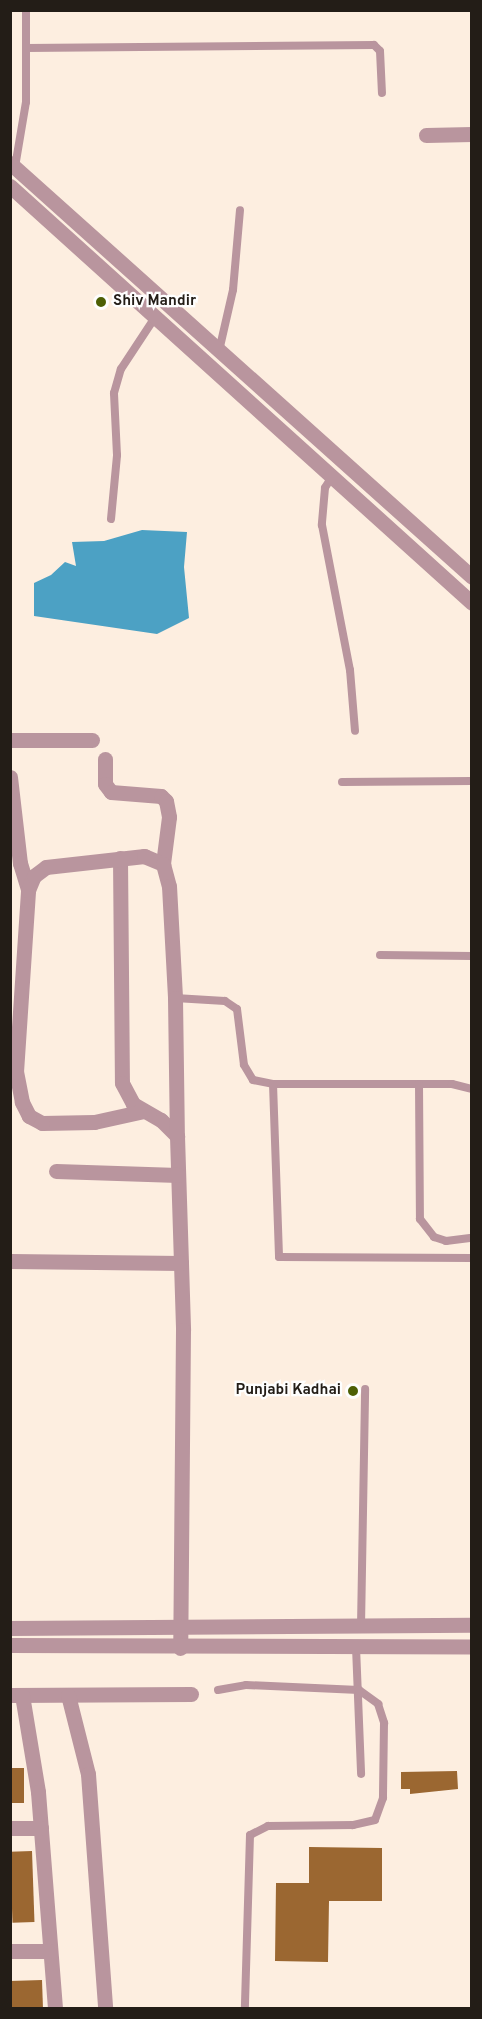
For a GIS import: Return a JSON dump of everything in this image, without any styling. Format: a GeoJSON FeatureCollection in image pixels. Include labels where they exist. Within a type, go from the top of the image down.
{"type":"FeatureCollection","features":[{"type":"Feature","properties":{"kind":"street"},"geometry":{"type":"LineString","coordinates":[[426,135],[471,134]]}},
{"type":"Feature","properties":{"kind":"street"},"geometry":{"type":"LineString","coordinates":[[13,165],[471,577]]}},
{"type":"Feature","properties":{"kind":"street"},"geometry":{"type":"LineString","coordinates":[[10,186],[333,475],[471,603]]}},
{"type":"Feature","properties":{"kind":"street"},"geometry":{"type":"LineString","coordinates":[[10,741],[92,740]]}},
{"type":"Feature","properties":{"kind":"street"},"geometry":{"type":"LineString","coordinates":[[105,759],[105,784],[111,792],[161,796],[166,801],[169,817],[163,864],[169,885],[175,998],[181,1263],[182,1626],[180,1648]]}},
{"type":"Feature","properties":{"kind":"street"},"geometry":{"type":"LineString","coordinates":[[10,777],[15,866],[28,890]]}},
{"type":"Feature","properties":{"kind":"street"},"geometry":{"type":"LineString","coordinates":[[144,1111],[66,1125],[42,1123],[29,1116],[16,1072],[15,1016],[28,890],[34,876],[46,867],[120,858],[144,856],[163,864]]}},
{"type":"Feature","properties":{"kind":"street"},"geometry":{"type":"LineString","coordinates":[[120,858],[122,1083],[125,1095],[144,1111],[161,1120],[177,1136]]}},
{"type":"Feature","properties":{"kind":"street"},"geometry":{"type":"LineString","coordinates":[[56,1171],[178,1175]]}},
{"type":"Feature","properties":{"kind":"street"},"geometry":{"type":"LineString","coordinates":[[10,1261],[181,1263]]}},
{"type":"Feature","properties":{"kind":"street"},"geometry":{"type":"LineString","coordinates":[[10,1628],[471,1626]]}},
{"type":"Feature","properties":{"kind":"street"},"geometry":{"type":"LineString","coordinates":[[10,1646],[471,1647]]}},
{"type":"Feature","properties":{"kind":"street"},"geometry":{"type":"LineString","coordinates":[[55,2008],[41,1828],[16,1695],[191,1694]]}},
{"type":"Feature","properties":{"kind":"street"},"geometry":{"type":"LineString","coordinates":[[68,1695],[88,1774],[105,2008]]}},
{"type":"Feature","properties":{"kind":"street"},"geometry":{"type":"LineString","coordinates":[[10,1828],[41,1828]]}},
{"type":"Feature","properties":{"kind":"street"},"geometry":{"type":"LineString","coordinates":[[10,1951],[50,1951]]}},
{"type":"Feature","properties":{"kind":"lane"},"geometry":{"type":"LineString","coordinates":[[13,165],[24,123],[26,10]]}},
{"type":"Feature","properties":{"kind":"lane"},"geometry":{"type":"LineString","coordinates":[[26,48],[374,45],[380,51],[382,93]]}},
{"type":"Feature","properties":{"kind":"lane"},"geometry":{"type":"LineString","coordinates":[[219,351],[233,290],[240,210]]}},
{"type":"Feature","properties":{"kind":"lane"},"geometry":{"type":"LineString","coordinates":[[111,519],[117,455],[114,393],[121,369],[156,316]]}},
{"type":"Feature","properties":{"kind":"lane"},"geometry":{"type":"LineString","coordinates":[[333,475],[325,488],[322,525],[350,670],[355,731]]}},
{"type":"Feature","properties":{"kind":"lane"},"geometry":{"type":"LineString","coordinates":[[342,782],[471,781]]}},
{"type":"Feature","properties":{"kind":"lane"},"geometry":{"type":"LineString","coordinates":[[380,955],[471,956]]}},
{"type":"Feature","properties":{"kind":"lane"},"geometry":{"type":"LineString","coordinates":[[175,998],[225,1001],[237,1009],[244,1065],[253,1080],[273,1084],[463,1084],[471,1089]]}},
{"type":"Feature","properties":{"kind":"lane"},"geometry":{"type":"LineString","coordinates":[[273,1084],[279,1257],[471,1258]]}},
{"type":"Feature","properties":{"kind":"lane"},"geometry":{"type":"LineString","coordinates":[[419,1084],[420,1219],[434,1237],[446,1241],[471,1238]]}},
{"type":"Feature","properties":{"kind":"lane"},"geometry":{"type":"LineString","coordinates":[[361,1626],[365,1389]]}},
{"type":"Feature","properties":{"kind":"lane"},"geometry":{"type":"LineString","coordinates":[[356,1647],[361,1774]]}},
{"type":"Feature","properties":{"kind":"lane"},"geometry":{"type":"LineString","coordinates":[[218,1690],[246,1685],[359,1690],[378,1704],[384,1723],[381,1812],[367,1824],[268,1826],[250,1835],[245,2008]]}},
{"type":"Feature","properties":{"kind":"water"},"geometry":{"type":"Polygon","coordinates":[[[142,530],[187,532],[184,567],[189,618],[157,634],[34,616],[34,583],[51,575],[65,562],[76,566],[72,542],[104,541],[142,530]]]}},
{"type":"Feature","properties":{"kind":"building"},"geometry":{"type":"Polygon","coordinates":[[[10,1768],[24,1768],[24,1803],[10,1803],[10,1768]]]}},
{"type":"Feature","properties":{"kind":"building"},"geometry":{"type":"Polygon","coordinates":[[[457,1771],[458,1789],[410,1794],[410,1789],[401,1789],[401,1772],[457,1771]]]}},
{"type":"Feature","properties":{"kind":"building"},"geometry":{"type":"Polygon","coordinates":[[[309,1847],[382,1848],[382,1901],[329,1901],[328,1962],[275,1961],[276,1883],[309,1883],[309,1847]]]}},
{"type":"Feature","properties":{"kind":"building"},"geometry":{"type":"Polygon","coordinates":[[[32,1851],[34,1922],[12,1923],[10,1852],[32,1851]]]}},
{"type":"Feature","properties":{"kind":"building"},"geometry":{"type":"Polygon","coordinates":[[[42,1980],[43,2008],[11,2008],[10,1981],[42,1980]]]}},
{"type":"Feature","properties":{"kind":"place","name":"Shiv Mandir"},"geometry":{"type":"Point","coordinates":[101,302]}},
{"type":"Feature","properties":{"kind":"place","name":"Punjabi Kadhai"},"geometry":{"type":"Point","coordinates":[353,1391]}}]}
